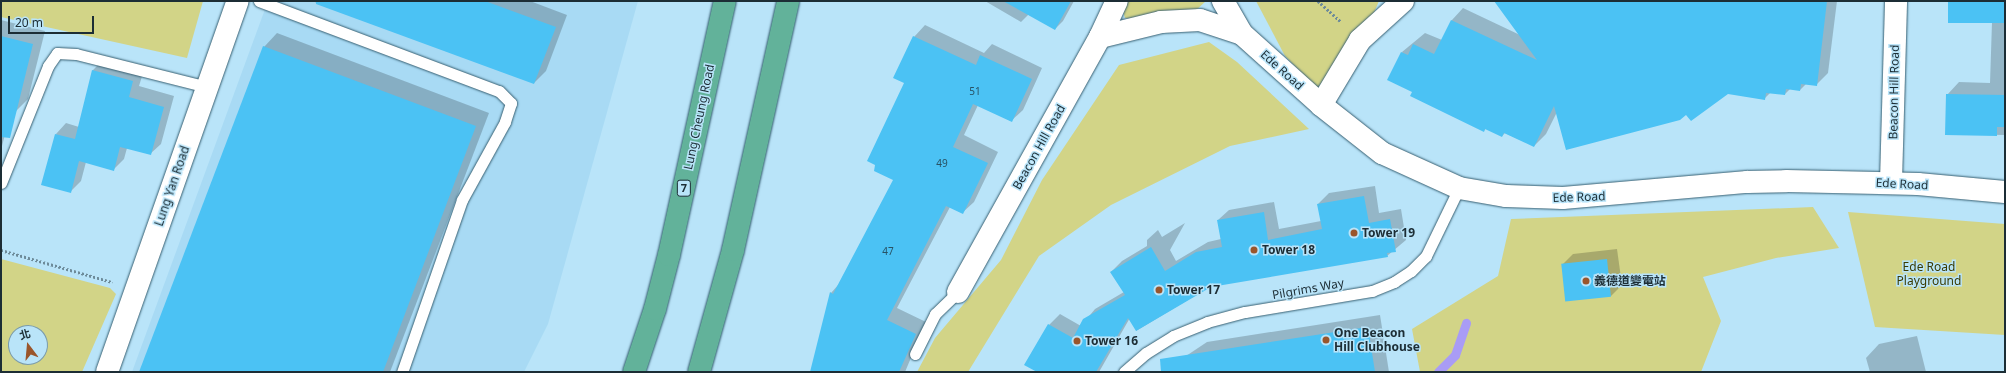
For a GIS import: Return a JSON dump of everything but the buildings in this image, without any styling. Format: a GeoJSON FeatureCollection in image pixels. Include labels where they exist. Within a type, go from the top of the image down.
{"type":"FeatureCollection","features":[{"type":"Feature","properties":{"kind":"highway","name":"Lung Cheung Road"},"geometry":{"type":"LineString","coordinates":[[634,372],[655,309],[669,255],[725,1]]}},
{"type":"Feature","properties":{"kind":"highway"},"geometry":{"type":"LineString","coordinates":[[699,372],[732,258],[788,1]]}},
{"type":"Feature","properties":{"kind":"street","name":"Lung Yan Road"},"geometry":{"type":"LineString","coordinates":[[107,372],[238,1]]}},
{"type":"Feature","properties":{"kind":"street","name":"Beacon Hill Road"},"geometry":{"type":"LineString","coordinates":[[958,292],[1100,37],[1117,1]]}},
{"type":"Feature","properties":{"kind":"street","name":"Ede Road"},"geometry":{"type":"LineString","coordinates":[[1223,1],[1242,34],[1320,105],[1382,153],[1459,188],[1506,196],[1563,198],[1747,182],[1891,182],[2005,192]]}},
{"type":"Feature","properties":{"kind":"street"},"geometry":{"type":"LineString","coordinates":[[1320,105],[1360,40],[1403,1]]}},
{"type":"Feature","properties":{"kind":"street","name":"Beacon Hill Road"},"geometry":{"type":"LineString","coordinates":[[1891,182],[1896,1]]}},
{"type":"Feature","properties":{"kind":"street"},"geometry":{"type":"LineString","coordinates":[[1100,37],[1161,22],[1200,20],[1242,34]]}},
{"type":"Feature","properties":{"kind":"lane"},"geometry":{"type":"LineString","coordinates":[[259,1],[499,91],[511,103],[505,122],[462,200],[402,372]]}},
{"type":"Feature","properties":{"kind":"lane"},"geometry":{"type":"LineString","coordinates":[[1,183],[48,66],[57,53],[76,54],[207,87]]}},
{"type":"Feature","properties":{"kind":"lane","name":"Pilgrims Way"},"geometry":{"type":"LineString","coordinates":[[1124,372],[1146,353],[1173,336],[1207,322],[1245,312],[1372,291],[1394,282],[1411,271],[1426,256],[1459,188]]}},
{"type":"Feature","properties":{"kind":"lane"},"geometry":{"type":"LineString","coordinates":[[915,354],[935,314],[958,292]]}},
{"type":"Feature","properties":{"kind":"path"},"geometry":{"type":"LineString","coordinates":[[1318,1],[1321,6]]}},
{"type":"Feature","properties":{"kind":"path"},"geometry":{"type":"LineString","coordinates":[[1,250],[118,283]]}},
{"type":"Feature","properties":{"kind":"shaded area"},"geometry":{"type":"Polygon","coordinates":[[[268,1],[638,1],[548,324],[524,372],[132,372],[268,1]]]}},
{"type":"Feature","properties":{"kind":"green space"},"geometry":{"type":"Polygon","coordinates":[[[1,1],[203,1],[187,58],[1,17],[1,1]]]}},
{"type":"Feature","properties":{"kind":"green space"},"geometry":{"type":"Polygon","coordinates":[[[1128,1],[1206,1],[1194,12],[1130,19],[1125,18],[1123,11],[1128,1]]]}},
{"type":"Feature","properties":{"kind":"green space"},"geometry":{"type":"Polygon","coordinates":[[[1256,1],[1379,1],[1373,15],[1317,89],[1285,56],[1256,1]]]}},
{"type":"Feature","properties":{"kind":"green space"},"geometry":{"type":"Polygon","coordinates":[[[1209,42],[1237,62],[1309,129],[1230,146],[1111,205],[1039,256],[968,372],[917,372],[935,338],[1001,260],[1042,180],[1119,65],[1209,42]]]}},
{"type":"Feature","properties":{"kind":"green space"},"geometry":{"type":"Polygon","coordinates":[[[1813,207],[1839,248],[1776,258],[1703,277],[1721,321],[1701,372],[1420,372],[1412,329],[1498,276],[1511,219],[1813,207]]]}},
{"type":"Feature","properties":{"kind":"green space","name":"Ede Road Playground"},"geometry":{"type":"Polygon","coordinates":[[[1848,212],[2005,224],[2005,335],[1875,327],[1848,212]]]}},
{"type":"Feature","properties":{"kind":"green space"},"geometry":{"type":"Polygon","coordinates":[[[1,259],[110,288],[116,294],[82,372],[1,372],[1,259]]]}},
{"type":"Feature","properties":{"kind":"waterway"},"geometry":{"type":"LineString","coordinates":[[1438,372],[1455,355],[1466,323]]}},
{"type":"Feature","properties":{"kind":"place","name":"Tower 19"},"geometry":{"type":"Point","coordinates":[1354,233]}},
{"type":"Feature","properties":{"kind":"place","name":"Tower 18"},"geometry":{"type":"Point","coordinates":[1254,250]}},
{"type":"Feature","properties":{"kind":"place","name":"義德道變電站"},"geometry":{"type":"Point","coordinates":[1586,281]}},
{"type":"Feature","properties":{"kind":"place","name":"Tower 17"},"geometry":{"type":"Point","coordinates":[1159,290]}},
{"type":"Feature","properties":{"kind":"place","name":"One Beacon Hill Clubhouse"},"geometry":{"type":"Point","coordinates":[1326,340]}},
{"type":"Feature","properties":{"kind":"place","name":"Tower 16"},"geometry":{"type":"Point","coordinates":[1077,341]}}]}
